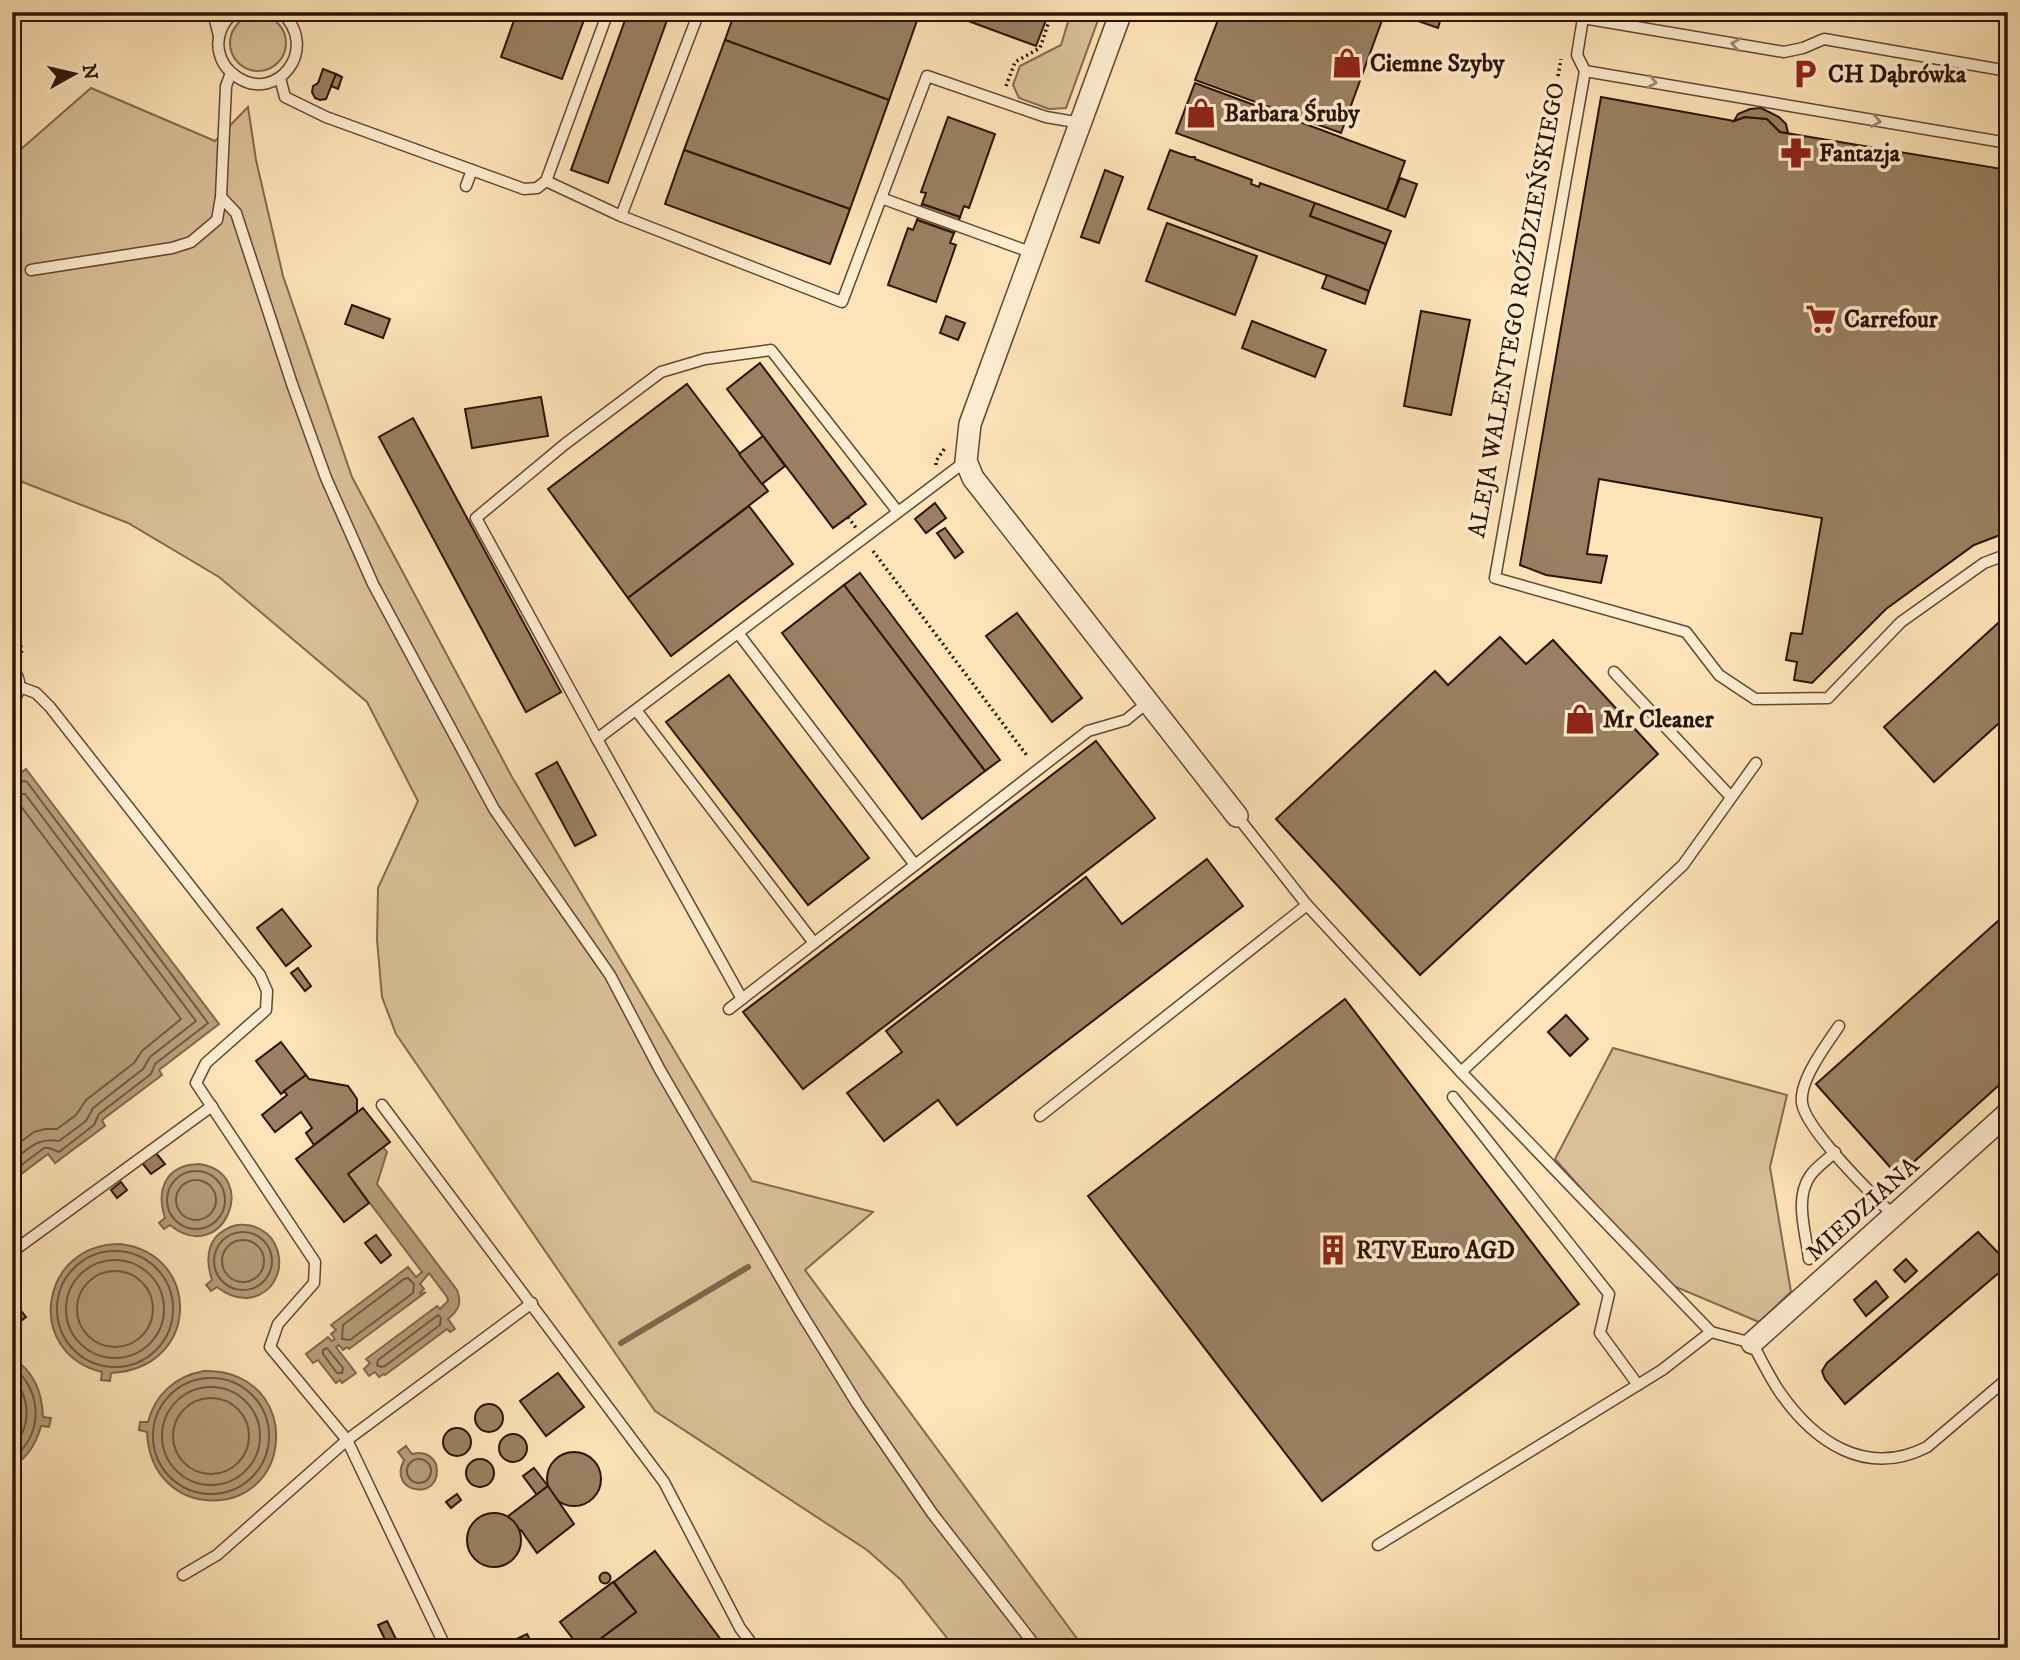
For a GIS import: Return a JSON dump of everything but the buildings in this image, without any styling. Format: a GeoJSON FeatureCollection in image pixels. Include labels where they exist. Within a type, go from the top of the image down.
{"type":"FeatureCollection","features":[{"type":"Feature","properties":{"kind":"street"},"geometry":{"type":"LineString","coordinates":[[1121,12],[971,424],[966,461],[973,478],[1237,816]]}},
{"type":"Feature","properties":{"kind":"street","name":"MIEDZIANA"},"geometry":{"type":"LineString","coordinates":[[1752,1343],[2008,1113]]}},
{"type":"Feature","properties":{"kind":"lane"},"geometry":{"type":"LineString","coordinates":[[213,12],[219,36]]}},
{"type":"Feature","properties":{"kind":"lane"},"geometry":{"type":"LineString","coordinates":[[234,12],[223,24],[218,49],[222,62],[231,73],[254,84],[268,83],[280,78],[296,57],[296,31],[281,12]]}},
{"type":"Feature","properties":{"kind":"lane"},"geometry":{"type":"LineString","coordinates":[[280,78],[285,97],[327,117],[524,190],[537,188],[546,181],[608,12]]}},
{"type":"Feature","properties":{"kind":"lane"},"geometry":{"type":"LineString","coordinates":[[621,216],[699,12]]}},
{"type":"Feature","properties":{"kind":"lane"},"geometry":{"type":"LineString","coordinates":[[1583,15],[1784,52],[1824,39],[2008,71]]}},
{"type":"Feature","properties":{"kind":"lane","name":"ALEJA WALENTEGO ROŹDZIEŃSKIEGO"},"geometry":{"type":"LineString","coordinates":[[1583,15],[1577,55],[1585,71],[1495,578],[1686,632],[1720,675],[1755,699],[1828,698],[1901,622],[1984,563],[2008,554]]}},
{"type":"Feature","properties":{"kind":"lane"},"geometry":{"type":"LineString","coordinates":[[1585,71],[2008,143]]}},
{"type":"Feature","properties":{"kind":"lane"},"geometry":{"type":"LineString","coordinates":[[31,270],[172,248],[191,242],[217,220],[221,197],[226,86],[231,73]]}},
{"type":"Feature","properties":{"kind":"lane"},"geometry":{"type":"LineString","coordinates":[[546,181],[621,216],[842,302],[927,76],[1046,117],[1081,123]]}},
{"type":"Feature","properties":{"kind":"lane"},"geometry":{"type":"LineString","coordinates":[[466,186],[472,170]]}},
{"type":"Feature","properties":{"kind":"lane"},"geometry":{"type":"LineString","coordinates":[[221,197],[236,214],[322,466],[363,560],[494,809],[610,975],[660,1070],[798,1308],[858,1405],[932,1513],[1037,1648]]}},
{"type":"Feature","properties":{"kind":"lane"},"geometry":{"type":"LineString","coordinates":[[881,198],[1033,253]]}},
{"type":"Feature","properties":{"kind":"lane"},"geometry":{"type":"LineString","coordinates":[[742,999],[476,518],[661,372],[705,359],[771,350],[898,512]]}},
{"type":"Feature","properties":{"kind":"lane"},"geometry":{"type":"LineString","coordinates":[[597,739],[966,461]]}},
{"type":"Feature","properties":{"kind":"lane"},"geometry":{"type":"LineString","coordinates":[[738,633],[915,865]]}},
{"type":"Feature","properties":{"kind":"lane"},"geometry":{"type":"LineString","coordinates":[[12,668],[19,678],[20,687],[12,703]]}},
{"type":"Feature","properties":{"kind":"lane"},"geometry":{"type":"LineString","coordinates":[[1614,672],[1731,797]]}},
{"type":"Feature","properties":{"kind":"lane"},"geometry":{"type":"LineString","coordinates":[[20,687],[36,693],[50,707],[260,975],[267,991],[266,1010],[206,1063],[196,1083],[315,1262],[314,1283],[278,1324],[270,1347],[347,1440],[446,1648]]}},
{"type":"Feature","properties":{"kind":"lane"},"geometry":{"type":"LineString","coordinates":[[729,1009],[1088,731],[1126,720],[1148,702]]}},
{"type":"Feature","properties":{"kind":"lane"},"geometry":{"type":"LineString","coordinates":[[636,710],[814,943]]}},
{"type":"Feature","properties":{"kind":"lane"},"geometry":{"type":"LineString","coordinates":[[1461,1072],[1683,865],[1756,763]]}},
{"type":"Feature","properties":{"kind":"lane"},"geometry":{"type":"LineString","coordinates":[[1237,816],[1307,905],[1461,1072],[1712,1332],[1752,1343],[1779,1391],[1802,1419],[1839,1448],[1861,1458],[1889,1460],[1913,1454],[1927,1447],[2008,1378]]}},
{"type":"Feature","properties":{"kind":"lane"},"geometry":{"type":"LineString","coordinates":[[1040,1116],[1307,905]]}},
{"type":"Feature","properties":{"kind":"lane"},"geometry":{"type":"LineString","coordinates":[[1839,1026],[1808,1075],[1802,1102],[1812,1125],[1894,1216]]}},
{"type":"Feature","properties":{"kind":"lane"},"geometry":{"type":"LineString","coordinates":[[1453,1097],[1609,1294],[1600,1333],[1638,1385]]}},
{"type":"Feature","properties":{"kind":"lane"},"geometry":{"type":"LineString","coordinates":[[382,1105],[664,1482],[740,1628],[755,1648]]}},
{"type":"Feature","properties":{"kind":"lane"},"geometry":{"type":"LineString","coordinates":[[12,1252],[212,1106]]}},
{"type":"Feature","properties":{"kind":"lane"},"geometry":{"type":"LineString","coordinates":[[1809,1259],[1802,1206],[1803,1189],[1812,1173],[1835,1152]]}},
{"type":"Feature","properties":{"kind":"lane"},"geometry":{"type":"LineString","coordinates":[[183,1575],[217,1555],[347,1440],[532,1303]]}},
{"type":"Feature","properties":{"kind":"lane"},"geometry":{"type":"LineString","coordinates":[[1378,1545],[1662,1370],[1712,1332]]}},
{"type":"Feature","properties":{"kind":"path"},"geometry":{"type":"LineString","coordinates":[[1001,102],[1015,62],[1040,48],[1052,12]]}},
{"type":"Feature","properties":{"kind":"path"},"geometry":{"type":"LineString","coordinates":[[848,517],[1038,770]]}},
{"type":"Feature","properties":{"kind":"path"},"geometry":{"type":"LineString","coordinates":[[12,580],[23,661]]}},
{"type":"Feature","properties":{"kind":"shaded area"},"geometry":{"type":"Polygon","coordinates":[[[1071,12],[1101,12],[1066,108],[1049,109],[1019,98],[1013,85],[1020,66],[1061,45],[1071,12]]]}},
{"type":"Feature","properties":{"kind":"shaded area"},"geometry":{"type":"Polygon","coordinates":[[[258,15],[269,17],[278,23],[284,32],[284,54],[278,63],[269,69],[258,71],[247,69],[238,63],[232,54],[230,43],[232,32],[238,23],[247,17],[258,15]]]}},
{"type":"Feature","properties":{"kind":"shaded area"},"geometry":{"type":"Polygon","coordinates":[[[91,88],[215,141],[248,107],[256,160],[283,276],[352,477],[512,777],[752,1181],[873,1212],[805,1270],[1084,1648],[955,1648],[901,1580],[867,1550],[655,1411],[396,1034],[382,997],[377,940],[378,888],[418,801],[367,702],[219,577],[128,523],[12,478],[12,157],[91,88]]]}},
{"type":"Feature","properties":{"kind":"shaded area"},"geometry":{"type":"Polygon","coordinates":[[[1613,1048],[1787,1095],[1770,1167],[1791,1292],[1759,1322],[1664,1282],[1555,1159],[1613,1048]]]}},
{"type":"Feature","properties":{"kind":"water"},"geometry":{"type":"Polygon","coordinates":[[[26,769],[219,1024],[159,1070],[162,1075],[102,1120],[105,1126],[55,1163],[48,1154],[12,1181],[12,780],[26,769]]]}},
{"type":"Feature","properties":{"kind":"water"},"geometry":{"type":"Polygon","coordinates":[[[383,1147],[387,1152],[377,1184],[457,1290],[458,1306],[448,1319],[455,1329],[450,1332],[447,1329],[385,1375],[379,1377],[375,1372],[369,1376],[364,1369],[370,1363],[366,1359],[437,1306],[440,1309],[448,1301],[429,1273],[420,1284],[424,1289],[420,1293],[426,1292],[349,1349],[347,1347],[343,1350],[339,1345],[336,1347],[356,1373],[342,1383],[340,1380],[336,1383],[318,1360],[313,1363],[306,1354],[328,1337],[332,1341],[335,1339],[331,1334],[336,1330],[331,1325],[408,1267],[416,1277],[422,1272],[348,1174],[383,1147]]]}},
{"type":"Feature","properties":{"kind":"water"},"geometry":{"type":"Polygon","coordinates":[[[199,1164],[218,1171],[229,1183],[231,1199],[228,1214],[219,1227],[206,1235],[189,1235],[170,1225],[164,1229],[159,1223],[165,1218],[162,1198],[166,1181],[178,1169],[199,1164]]]}},
{"type":"Feature","properties":{"kind":"water"},"geometry":{"type":"Polygon","coordinates":[[[237,1225],[254,1226],[266,1233],[275,1244],[279,1257],[278,1271],[273,1283],[263,1293],[248,1298],[231,1296],[217,1287],[211,1291],[206,1285],[212,1280],[208,1262],[214,1239],[237,1225]]]}},
{"type":"Feature","properties":{"kind":"water"},"geometry":{"type":"Polygon","coordinates":[[[120,1244],[147,1252],[166,1268],[177,1288],[180,1311],[175,1333],[162,1353],[140,1367],[111,1373],[110,1381],[101,1380],[102,1372],[77,1361],[61,1344],[52,1323],[51,1301],[58,1279],[72,1261],[93,1249],[120,1244]]]}},
{"type":"Feature","properties":{"kind":"water"},"geometry":{"type":"Polygon","coordinates":[[[12,1357],[26,1369],[35,1383],[41,1399],[43,1417],[51,1418],[49,1427],[41,1426],[31,1450],[12,1467],[12,1357]]]}},
{"type":"Feature","properties":{"kind":"water"},"geometry":{"type":"Polygon","coordinates":[[[204,1371],[222,1372],[246,1381],[259,1392],[274,1418],[276,1440],[269,1466],[255,1485],[234,1497],[212,1500],[189,1496],[168,1483],[154,1462],[147,1432],[139,1430],[140,1422],[148,1422],[156,1403],[168,1388],[184,1377],[204,1371]]]}},
{"type":"Feature","properties":{"kind":"water"},"geometry":{"type":"Polygon","coordinates":[[[406,1446],[412,1454],[426,1454],[436,1464],[436,1476],[432,1484],[425,1489],[409,1487],[403,1481],[401,1472],[404,1460],[398,1452],[406,1446]]]}},
{"type":"Feature","properties":{"kind":"waterway"},"geometry":{"type":"LineString","coordinates":[[621,1343],[748,1267]]}},
{"type":"Feature","properties":{"kind":"place","name":"Ciemne Szyby"},"geometry":{"type":"Point","coordinates":[1347,63]}},
{"type":"Feature","properties":{"kind":"place","name":"CH Dąbrówka"},"geometry":{"type":"Point","coordinates":[1805,74]}},
{"type":"Feature","properties":{"kind":"place","name":"Barbara Śruby"},"geometry":{"type":"Point","coordinates":[1201,113]}},
{"type":"Feature","properties":{"kind":"place","name":"Fantazja"},"geometry":{"type":"Point","coordinates":[1796,153]}},
{"type":"Feature","properties":{"kind":"place","name":"Carrefour"},"geometry":{"type":"Point","coordinates":[1821,319]}},
{"type":"Feature","properties":{"kind":"place","name":"Mr Cleaner"},"geometry":{"type":"Point","coordinates":[1580,719]}},
{"type":"Feature","properties":{"kind":"place","name":"RTV Euro AGD"},"geometry":{"type":"Point","coordinates":[1333,1250]}}]}
